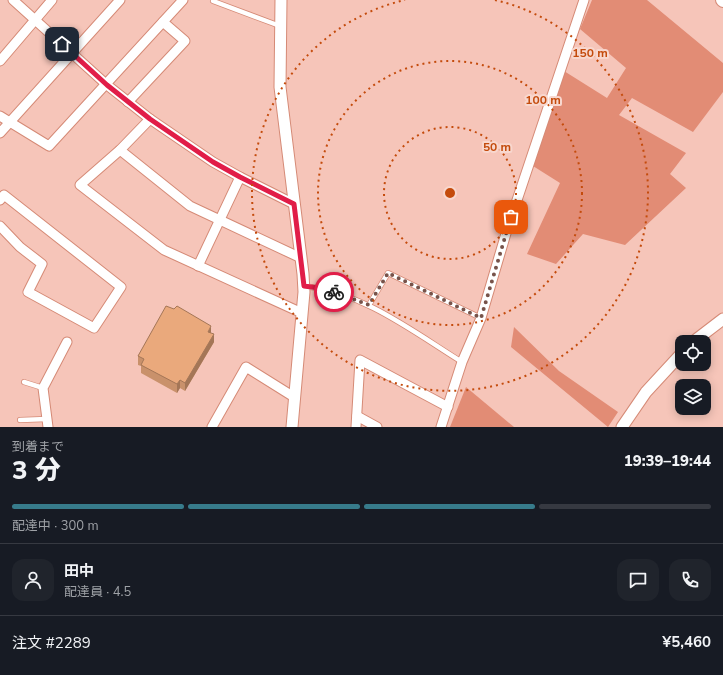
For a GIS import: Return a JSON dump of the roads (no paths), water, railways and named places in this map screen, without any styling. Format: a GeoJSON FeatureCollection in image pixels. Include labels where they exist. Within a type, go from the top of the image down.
{"type":"FeatureCollection","features":[{"type":"Feature","properties":{"kind":"street"},"geometry":{"type":"LineString","coordinates":[[13,0],[107,85],[150,119],[213,162],[294,204]]}},
{"type":"Feature","properties":{"kind":"street"},"geometry":{"type":"LineString","coordinates":[[0,61],[52,0]]}},
{"type":"Feature","properties":{"kind":"street"},"geometry":{"type":"LineString","coordinates":[[0,134],[9,122],[120,0]]}},
{"type":"Feature","properties":{"kind":"street"},"geometry":{"type":"LineString","coordinates":[[0,116],[50,146],[183,0]]}},
{"type":"Feature","properties":{"kind":"street"},"geometry":{"type":"LineString","coordinates":[[281,0],[280,87],[304,286],[292,427]]}},
{"type":"Feature","properties":{"kind":"street"},"geometry":{"type":"LineString","coordinates":[[441,427],[462,362],[481,318],[507,230],[584,0]]}},
{"type":"Feature","properties":{"kind":"street"},"geometry":{"type":"LineString","coordinates":[[128,102],[185,41],[163,22]]}},
{"type":"Feature","properties":{"kind":"street"},"geometry":{"type":"LineString","coordinates":[[150,119],[120,150],[80,185],[164,250],[302,313]]}},
{"type":"Feature","properties":{"kind":"street"},"geometry":{"type":"LineString","coordinates":[[120,150],[190,206],[301,258]]}},
{"type":"Feature","properties":{"kind":"street"},"geometry":{"type":"LineString","coordinates":[[198,266],[240,177]]}},
{"type":"Feature","properties":{"kind":"street"},"geometry":{"type":"LineString","coordinates":[[0,200],[4,195],[121,286],[94,328],[28,292],[42,264],[20,247],[0,226]]}},
{"type":"Feature","properties":{"kind":"street"},"geometry":{"type":"LineString","coordinates":[[702,335],[723,319]]}},
{"type":"Feature","properties":{"kind":"street"},"geometry":{"type":"LineString","coordinates":[[48,423],[43,388],[67,342]]}},
{"type":"Feature","properties":{"kind":"street"},"geometry":{"type":"LineString","coordinates":[[356,427],[360,360],[448,407]]}},
{"type":"Feature","properties":{"kind":"street"},"geometry":{"type":"LineString","coordinates":[[622,427],[646,392],[675,361]]}},
{"type":"Feature","properties":{"kind":"street"},"geometry":{"type":"LineString","coordinates":[[212,427],[246,367],[294,397]]}},
{"type":"Feature","properties":{"kind":"street"},"geometry":{"type":"LineString","coordinates":[[357,416],[378,427]]}},
{"type":"Feature","properties":{"kind":"lane"},"geometry":{"type":"LineString","coordinates":[[213,0],[280,26]]}},
{"type":"Feature","properties":{"kind":"lane"},"geometry":{"type":"LineString","coordinates":[[369,305],[388,273],[481,318]]}},
{"type":"Feature","properties":{"kind":"lane"},"geometry":{"type":"LineString","coordinates":[[304,286],[326,289],[369,305],[462,362]]}},
{"type":"Feature","properties":{"kind":"lane"},"geometry":{"type":"LineString","coordinates":[[24,382],[43,388]]}},
{"type":"Feature","properties":{"kind":"lane"},"geometry":{"type":"LineString","coordinates":[[20,420],[48,423]]}}]}
